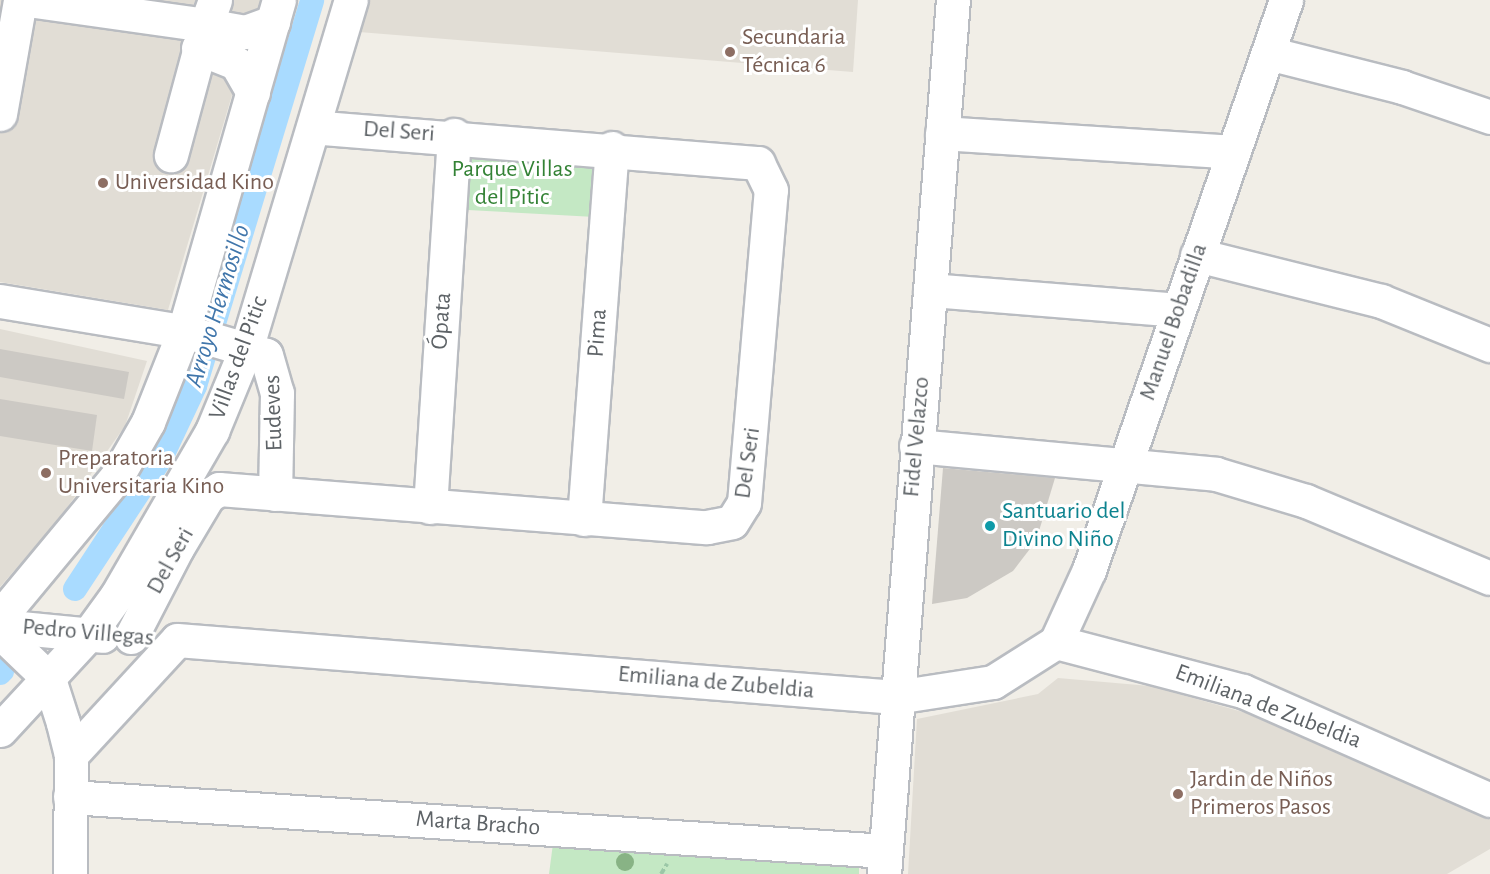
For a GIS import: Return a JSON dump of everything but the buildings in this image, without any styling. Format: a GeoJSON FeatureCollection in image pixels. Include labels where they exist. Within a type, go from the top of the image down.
{"type":"FeatureCollection","features":[{"type":"Feature","properties":{"kind":"street"},"geometry":{"type":"LineString","coordinates":[[0,114],[20,0]]}},
{"type":"Feature","properties":{"kind":"street"},"geometry":{"type":"LineString","coordinates":[[28,0],[206,24],[245,32],[276,11]]}},
{"type":"Feature","properties":{"kind":"street","name":"Villas del Pitic"},"geometry":{"type":"LineString","coordinates":[[0,730],[88,635],[183,488],[247,345],[351,0]]}},
{"type":"Feature","properties":{"kind":"street","name":"Fidel Velazco"},"geometry":{"type":"LineString","coordinates":[[885,863],[896,697],[953,0]]}},
{"type":"Feature","properties":{"kind":"street","name":"Manuel Bobadilla"},"geometry":{"type":"LineString","coordinates":[[1056,642],[1089,570],[1286,0]]}},
{"type":"Feature","properties":{"kind":"street"},"geometry":{"type":"LineString","coordinates":[[0,617],[117,476],[148,422],[185,332],[276,11]]}},
{"type":"Feature","properties":{"kind":"street"},"geometry":{"type":"LineString","coordinates":[[206,24],[236,63],[253,92]]}},
{"type":"Feature","properties":{"kind":"street"},"geometry":{"type":"LineString","coordinates":[[171,155],[206,24]]}},
{"type":"Feature","properties":{"kind":"street"},"geometry":{"type":"LineString","coordinates":[[1268,53],[1402,87],[1490,117]]}},
{"type":"Feature","properties":{"kind":"street","name":"Del Seri"},"geometry":{"type":"LineString","coordinates":[[131,637],[208,496],[224,489],[584,519],[720,526],[739,514],[748,489],[769,178],[749,159],[454,135],[314,127]]}},
{"type":"Feature","properties":{"kind":"street"},"geometry":{"type":"LineString","coordinates":[[942,133],[1233,152]]}},
{"type":"Feature","properties":{"kind":"street","name":"Ópata"},"geometry":{"type":"LineString","coordinates":[[430,507],[454,135]]}},
{"type":"Feature","properties":{"kind":"street","name":"Pima"},"geometry":{"type":"LineString","coordinates":[[584,519],[612,148]]}},
{"type":"Feature","properties":{"kind":"street"},"geometry":{"type":"LineString","coordinates":[[1197,255],[1382,301],[1490,345]]}},
{"type":"Feature","properties":{"kind":"street"},"geometry":{"type":"LineString","coordinates":[[930,290],[1178,310]]}},
{"type":"Feature","properties":{"kind":"street"},"geometry":{"type":"LineString","coordinates":[[0,301],[185,332],[247,345]]}},
{"type":"Feature","properties":{"kind":"street","name":"Eudeves"},"geometry":{"type":"LineString","coordinates":[[247,345],[266,355],[276,375],[275,494]]}},
{"type":"Feature","properties":{"kind":"street"},"geometry":{"type":"LineString","coordinates":[[916,446],[1126,462],[1260,485],[1490,578]]}},
{"type":"Feature","properties":{"kind":"street","name":"Pedro Villegas"},"geometry":{"type":"LineString","coordinates":[[0,626],[88,635],[177,640]]}},
{"type":"Feature","properties":{"kind":"street"},"geometry":{"type":"LineString","coordinates":[[0,632],[49,679],[71,755],[70,874]]}},
{"type":"Feature","properties":{"kind":"street"},"geometry":{"type":"LineString","coordinates":[[71,755],[177,640]]}},
{"type":"Feature","properties":{"kind":"street","name":"Emiliana de Zubeldia"},"geometry":{"type":"LineString","coordinates":[[177,640],[896,697],[993,682],[1056,642],[1243,691],[1490,800]]}},
{"type":"Feature","properties":{"kind":"street","name":"Marta Bracho"},"geometry":{"type":"LineString","coordinates":[[70,797],[885,863]]}},
{"type":"Feature","properties":{"kind":"shaded area","name":"Universidad Kino"},"geometry":{"type":"Polygon","coordinates":[[[0,0],[261,0],[256,20],[235,28],[235,85],[168,310],[0,282],[0,0]]]}},
{"type":"Feature","properties":{"kind":"shaded area","name":"Secundaria Técnica 6"},"geometry":{"type":"Polygon","coordinates":[[[369,0],[858,0],[853,72],[359,32],[369,0]]]}},
{"type":"Feature","properties":{"kind":"shaded area","name":"Preparatoria Universitaria Kino"},"geometry":{"type":"Polygon","coordinates":[[[0,329],[147,361],[125,426],[59,519],[0,587],[0,329]]]}},
{"type":"Feature","properties":{"kind":"shaded area","name":"Jardin de Niños Primeros Pasos"},"geometry":{"type":"Polygon","coordinates":[[[1058,678],[1150,686],[1293,726],[1490,815],[1490,849],[1447,874],[908,874],[917,719],[1038,694],[1058,678]]]}},
{"type":"Feature","properties":{"kind":"green space","name":"Parque Villas del Pitic"},"geometry":{"type":"Polygon","coordinates":[[[471,153],[598,159],[595,217],[468,210],[471,153]]]}},
{"type":"Feature","properties":{"kind":"green space"},"geometry":{"type":"Polygon","coordinates":[[[554,836],[859,867],[859,874],[549,874],[554,836]]]}},
{"type":"Feature","properties":{"kind":"waterway","name":"Arroyo Hermosillo"},"geometry":{"type":"LineString","coordinates":[[75,589],[161,458],[195,386],[312,0]]}},
{"type":"Feature","properties":{"kind":"place","name":"Secundaria Técnica 6"},"geometry":{"type":"Point","coordinates":[730,52]}},
{"type":"Feature","properties":{"kind":"place","name":"Universidad Kino"},"geometry":{"type":"Point","coordinates":[103,183]}},
{"type":"Feature","properties":{"kind":"place","name":"Preparatoria Universitaria Kino"},"geometry":{"type":"Point","coordinates":[46,473]}},
{"type":"Feature","properties":{"kind":"place","name":"Santuario del Divino Niño"},"geometry":{"type":"Point","coordinates":[990,526]}},
{"type":"Feature","properties":{"kind":"place","name":"Jardin de Niños Primeros Pasos"},"geometry":{"type":"Point","coordinates":[1178,794]}}]}
